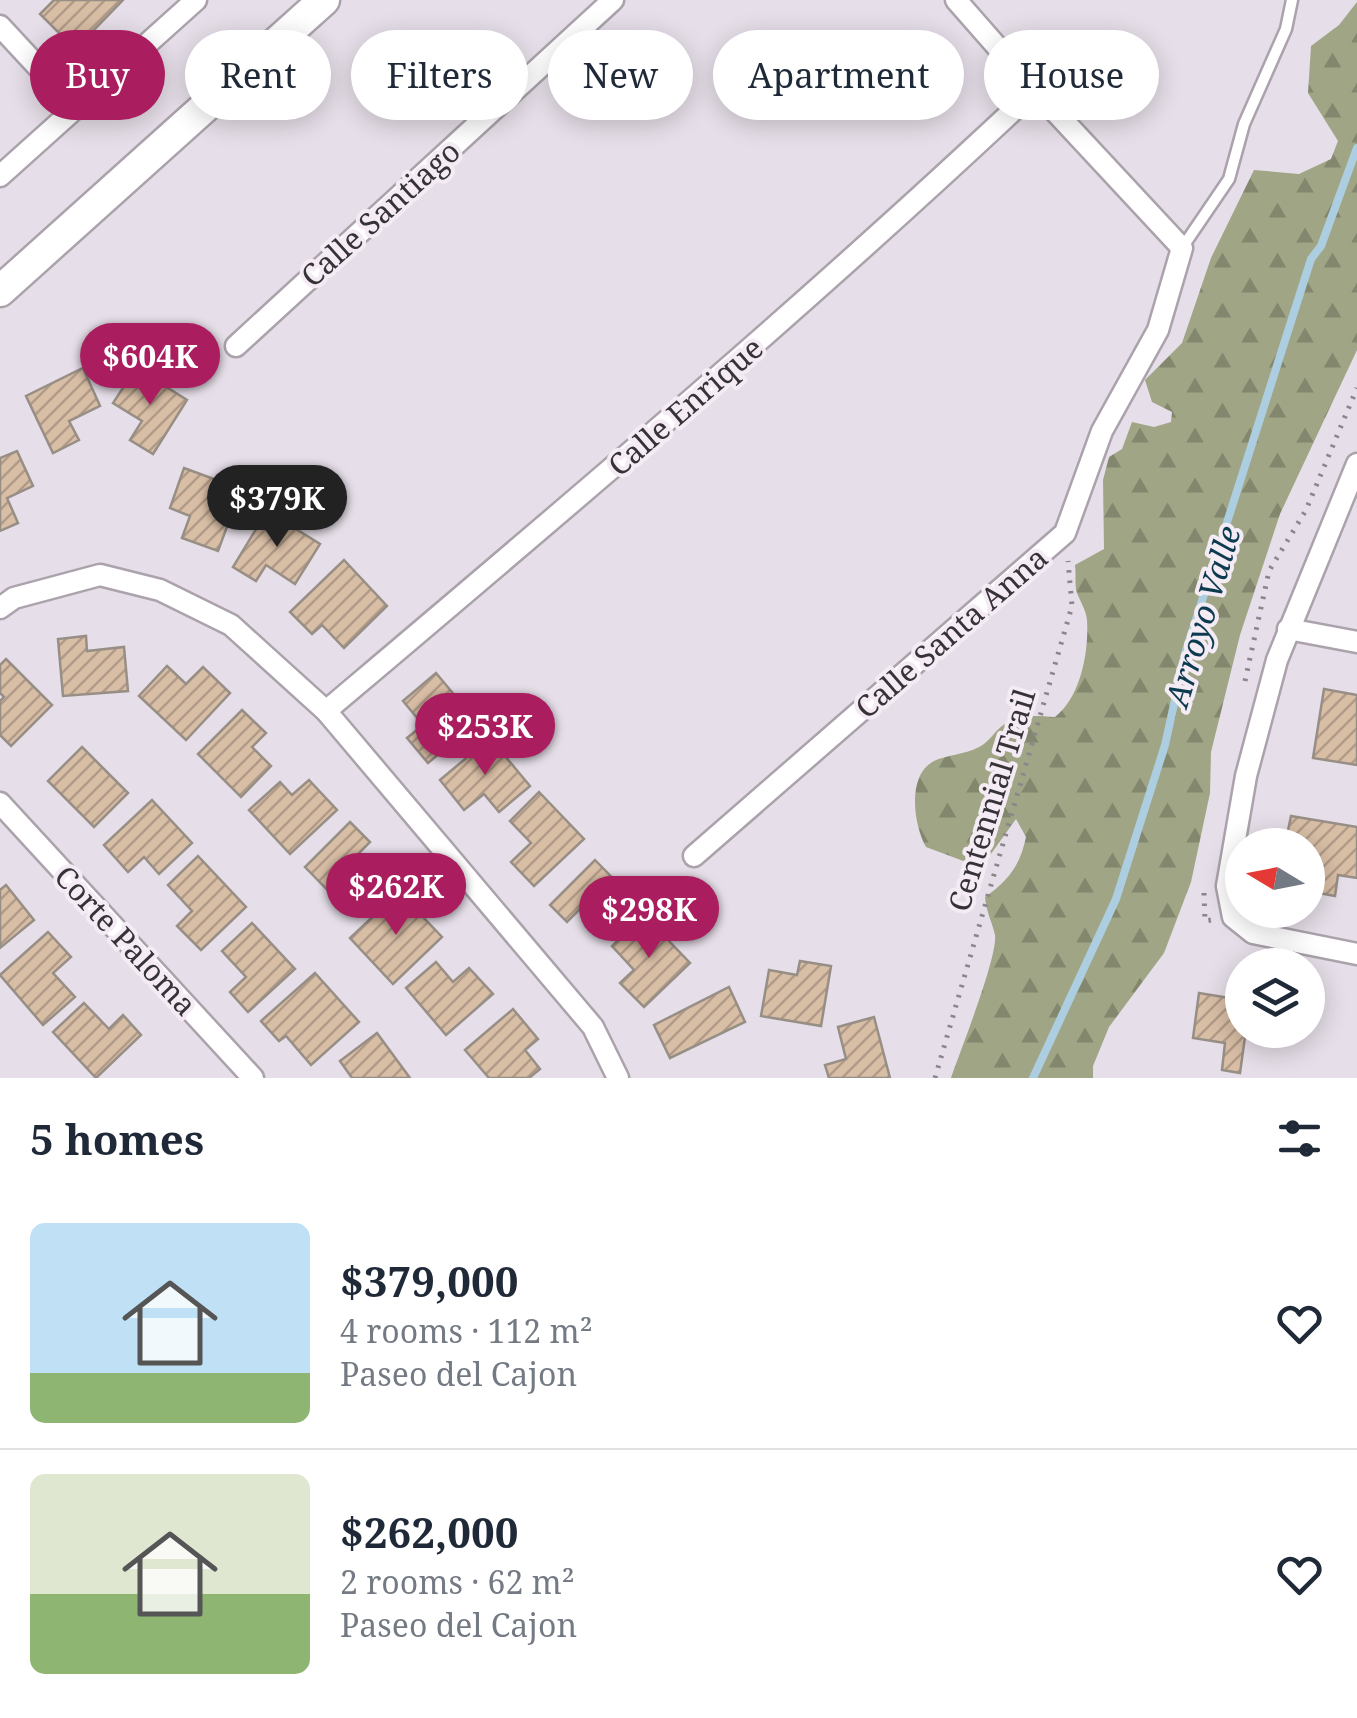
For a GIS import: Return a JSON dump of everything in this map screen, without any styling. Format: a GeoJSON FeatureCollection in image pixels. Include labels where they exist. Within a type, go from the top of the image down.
{"type":"FeatureCollection","features":[{"type":"Feature","properties":{"kind":"main road"},"geometry":{"type":"LineString","coordinates":[[0,291],[324,0]]}},
{"type":"Feature","properties":{"kind":"street"},"geometry":{"type":"LineString","coordinates":[[163,30],[196,0]]}},
{"type":"Feature","properties":{"kind":"street","name":"Calle Santiago"},"geometry":{"type":"LineString","coordinates":[[236,346],[613,0]]}},
{"type":"Feature","properties":{"kind":"street"},"geometry":{"type":"LineString","coordinates":[[956,0],[984,32]]}},
{"type":"Feature","properties":{"kind":"street"},"geometry":{"type":"LineString","coordinates":[[0,26],[30,58]]}},
{"type":"Feature","properties":{"kind":"street"},"geometry":{"type":"LineString","coordinates":[[0,176],[63,120]]}},
{"type":"Feature","properties":{"kind":"street","name":"Calle Enrique"},"geometry":{"type":"LineString","coordinates":[[326,711],[678,414],[1003,120]]}},
{"type":"Feature","properties":{"kind":"street"},"geometry":{"type":"LineString","coordinates":[[1063,120],[1182,248]]}},
{"type":"Feature","properties":{"kind":"street","name":"Calle Santa Anna"},"geometry":{"type":"LineString","coordinates":[[694,856],[1065,532],[1102,431],[1158,330],[1182,248]]}},
{"type":"Feature","properties":{"kind":"street"},"geometry":{"type":"LineString","coordinates":[[1357,464],[1288,629],[1246,776],[1226,886],[1234,918],[1253,933],[1357,954]]}},
{"type":"Feature","properties":{"kind":"street"},"geometry":{"type":"LineString","coordinates":[[0,608],[14,598],[100,575],[160,590],[231,625],[326,711],[593,1026],[618,1078]]}},
{"type":"Feature","properties":{"kind":"street"},"geometry":{"type":"LineString","coordinates":[[1288,629],[1357,642]]}},
{"type":"Feature","properties":{"kind":"street","name":"Corte Paloma"},"geometry":{"type":"LineString","coordinates":[[0,803],[253,1078]]}},
{"type":"Feature","properties":{"kind":"lane"},"geometry":{"type":"LineString","coordinates":[[1182,248],[1230,179],[1244,124],[1286,28],[1292,0]]}},
{"type":"Feature","properties":{"kind":"path","name":"Centennial Trail"},"geometry":{"type":"LineString","coordinates":[[935,1078],[1072,606],[1065,532]]}},
{"type":"Feature","properties":{"kind":"green space"},"geometry":{"type":"Polygon","coordinates":[[[1357,2],[1357,350],[1280,514],[1240,635],[1211,752],[1210,793],[1191,882],[1164,953],[1109,1027],[1093,1066],[1093,1078],[951,1078],[994,946],[985,897],[1012,872],[1026,837],[1016,819],[988,858],[966,862],[926,847],[916,814],[919,777],[934,761],[979,747],[1014,719],[1055,717],[1071,698],[1082,673],[1087,632],[1086,616],[1076,590],[1075,565],[1104,549],[1103,480],[1109,457],[1122,449],[1132,422],[1154,427],[1171,422],[1172,412],[1152,402],[1145,380],[1182,343],[1211,258],[1254,170],[1299,174],[1331,159],[1338,141],[1308,93],[1311,46],[1339,25],[1357,2]]]}},
{"type":"Feature","properties":{"kind":"building"},"geometry":{"type":"Polygon","coordinates":[[[54,0],[123,0],[94,30],[56,30],[40,14],[54,0]]]}},
{"type":"Feature","properties":{"kind":"building"},"geometry":{"type":"Polygon","coordinates":[[[83,368],[100,406],[69,421],[79,440],[53,453],[26,396],[83,368]]]}},
{"type":"Feature","properties":{"kind":"building"},"geometry":{"type":"Polygon","coordinates":[[[136,368],[187,400],[153,454],[130,440],[142,421],[113,403],[136,368]]]}},
{"type":"Feature","properties":{"kind":"building"},"geometry":{"type":"Polygon","coordinates":[[[17,451],[33,486],[7,498],[18,523],[0,531],[0,458],[17,451]]]}},
{"type":"Feature","properties":{"kind":"building"},"geometry":{"type":"Polygon","coordinates":[[[184,468],[241,489],[218,551],[182,538],[190,516],[170,508],[184,468]]]}},
{"type":"Feature","properties":{"kind":"building"},"geometry":{"type":"Polygon","coordinates":[[[267,511],[320,544],[295,584],[266,565],[256,581],[233,567],[267,511]]]}},
{"type":"Feature","properties":{"kind":"building"},"geometry":{"type":"Polygon","coordinates":[[[344,560],[387,606],[344,648],[322,625],[312,634],[290,612],[344,560]]]}},
{"type":"Feature","properties":{"kind":"building"},"geometry":{"type":"Polygon","coordinates":[[[86,636],[87,651],[124,647],[128,691],[63,696],[58,639],[86,636]]]}},
{"type":"Feature","properties":{"kind":"building"},"geometry":{"type":"Polygon","coordinates":[[[6,659],[52,705],[11,746],[0,735],[0,701],[4,697],[0,693],[0,665],[6,659]]]}},
{"type":"Feature","properties":{"kind":"building"},"geometry":{"type":"Polygon","coordinates":[[[167,666],[186,684],[203,667],[230,693],[186,740],[139,696],[167,666]]]}},
{"type":"Feature","properties":{"kind":"building"},"geometry":{"type":"Polygon","coordinates":[[[436,673],[477,722],[428,763],[407,738],[423,725],[403,701],[436,673]]]}},
{"type":"Feature","properties":{"kind":"building"},"geometry":{"type":"Polygon","coordinates":[[[1324,689],[1357,695],[1357,765],[1313,758],[1324,689]]]}},
{"type":"Feature","properties":{"kind":"building"},"geometry":{"type":"Polygon","coordinates":[[[242,710],[266,733],[252,747],[271,766],[241,797],[198,754],[242,710]]]}},
{"type":"Feature","properties":{"kind":"building"},"geometry":{"type":"Polygon","coordinates":[[[490,738],[530,786],[499,812],[484,794],[464,810],[440,780],[490,738]]]}},
{"type":"Feature","properties":{"kind":"building"},"geometry":{"type":"Polygon","coordinates":[[[82,747],[128,793],[94,827],[48,781],[82,747]]]}},
{"type":"Feature","properties":{"kind":"building"},"geometry":{"type":"Polygon","coordinates":[[[309,780],[337,810],[290,854],[249,810],[280,782],[292,795],[309,780]]]}},
{"type":"Feature","properties":{"kind":"building"},"geometry":{"type":"Polygon","coordinates":[[[539,792],[584,839],[534,886],[511,862],[531,843],[510,821],[539,792]]]}},
{"type":"Feature","properties":{"kind":"building"},"geometry":{"type":"Polygon","coordinates":[[[152,800],[192,843],[159,874],[144,857],[128,872],[104,845],[152,800]]]}},
{"type":"Feature","properties":{"kind":"building"},"geometry":{"type":"Polygon","coordinates":[[[1291,816],[1357,827],[1357,878],[1338,875],[1335,896],[1325,894],[1325,828],[1289,828],[1291,816]]]}},
{"type":"Feature","properties":{"kind":"building"},"geometry":{"type":"Polygon","coordinates":[[[350,822],[370,842],[353,859],[376,882],[348,911],[305,867],[350,822]]]}},
{"type":"Feature","properties":{"kind":"building"},"geometry":{"type":"Polygon","coordinates":[[[198,856],[246,907],[201,950],[177,926],[192,911],[168,885],[198,856]]]}},
{"type":"Feature","properties":{"kind":"building"},"geometry":{"type":"Polygon","coordinates":[[[595,860],[639,905],[608,937],[580,909],[567,922],[550,905],[595,860]]]}},
{"type":"Feature","properties":{"kind":"building"},"geometry":{"type":"Polygon","coordinates":[[[6,885],[34,920],[0,948],[0,890],[6,885]]]}},
{"type":"Feature","properties":{"kind":"building"},"geometry":{"type":"Polygon","coordinates":[[[399,892],[442,937],[393,984],[350,938],[399,892]]]}},
{"type":"Feature","properties":{"kind":"building"},"geometry":{"type":"Polygon","coordinates":[[[644,915],[690,963],[644,1007],[620,983],[634,970],[612,946],[644,915]]]}},
{"type":"Feature","properties":{"kind":"building"},"geometry":{"type":"Polygon","coordinates":[[[252,923],[295,969],[248,1012],[230,992],[246,977],[222,951],[252,923]]]}},
{"type":"Feature","properties":{"kind":"building"},"geometry":{"type":"Polygon","coordinates":[[[48,932],[71,957],[53,973],[75,997],[43,1025],[0,975],[48,932]]]}},
{"type":"Feature","properties":{"kind":"building"},"geometry":{"type":"Polygon","coordinates":[[[800,961],[831,966],[821,1026],[761,1016],[769,970],[797,975],[800,961]]]}},
{"type":"Feature","properties":{"kind":"building"},"geometry":{"type":"Polygon","coordinates":[[[436,962],[453,982],[469,968],[493,994],[446,1035],[406,988],[436,962]]]}},
{"type":"Feature","properties":{"kind":"building"},"geometry":{"type":"Polygon","coordinates":[[[315,973],[359,1022],[311,1065],[286,1036],[279,1041],[261,1021],[315,973]]]}},
{"type":"Feature","properties":{"kind":"building"},"geometry":{"type":"Polygon","coordinates":[[[729,987],[745,1022],[670,1058],[654,1025],[729,987]]]}},
{"type":"Feature","properties":{"kind":"building"},"geometry":{"type":"Polygon","coordinates":[[[1199,993],[1225,997],[1225,1043],[1193,1038],[1199,993]]]}},
{"type":"Feature","properties":{"kind":"building"},"geometry":{"type":"Polygon","coordinates":[[[84,1003],[109,1029],[123,1015],[141,1035],[96,1078],[53,1032],[84,1003]]]}},
{"type":"Feature","properties":{"kind":"building"},"geometry":{"type":"Polygon","coordinates":[[[513,1009],[538,1039],[525,1050],[540,1069],[529,1078],[489,1078],[465,1050],[513,1009]]]}},
{"type":"Feature","properties":{"kind":"building"},"geometry":{"type":"Polygon","coordinates":[[[874,1017],[890,1078],[829,1078],[825,1065],[846,1059],[838,1027],[874,1017]]]}},
{"type":"Feature","properties":{"kind":"building"},"geometry":{"type":"Polygon","coordinates":[[[377,1033],[410,1078],[352,1078],[340,1061],[377,1033]]]}},
{"type":"Feature","properties":{"kind":"building"},"geometry":{"type":"Polygon","coordinates":[[[1225,1043],[1225,1048],[1243,1048],[1240,1073],[1222,1070],[1225,1043]]]}},
{"type":"Feature","properties":{"kind":"waterway","name":"Arroyo Valle"},"geometry":{"type":"LineString","coordinates":[[1033,1078],[1116,899],[1165,745],[1185,654],[1311,259],[1321,246],[1357,148]]}}]}
